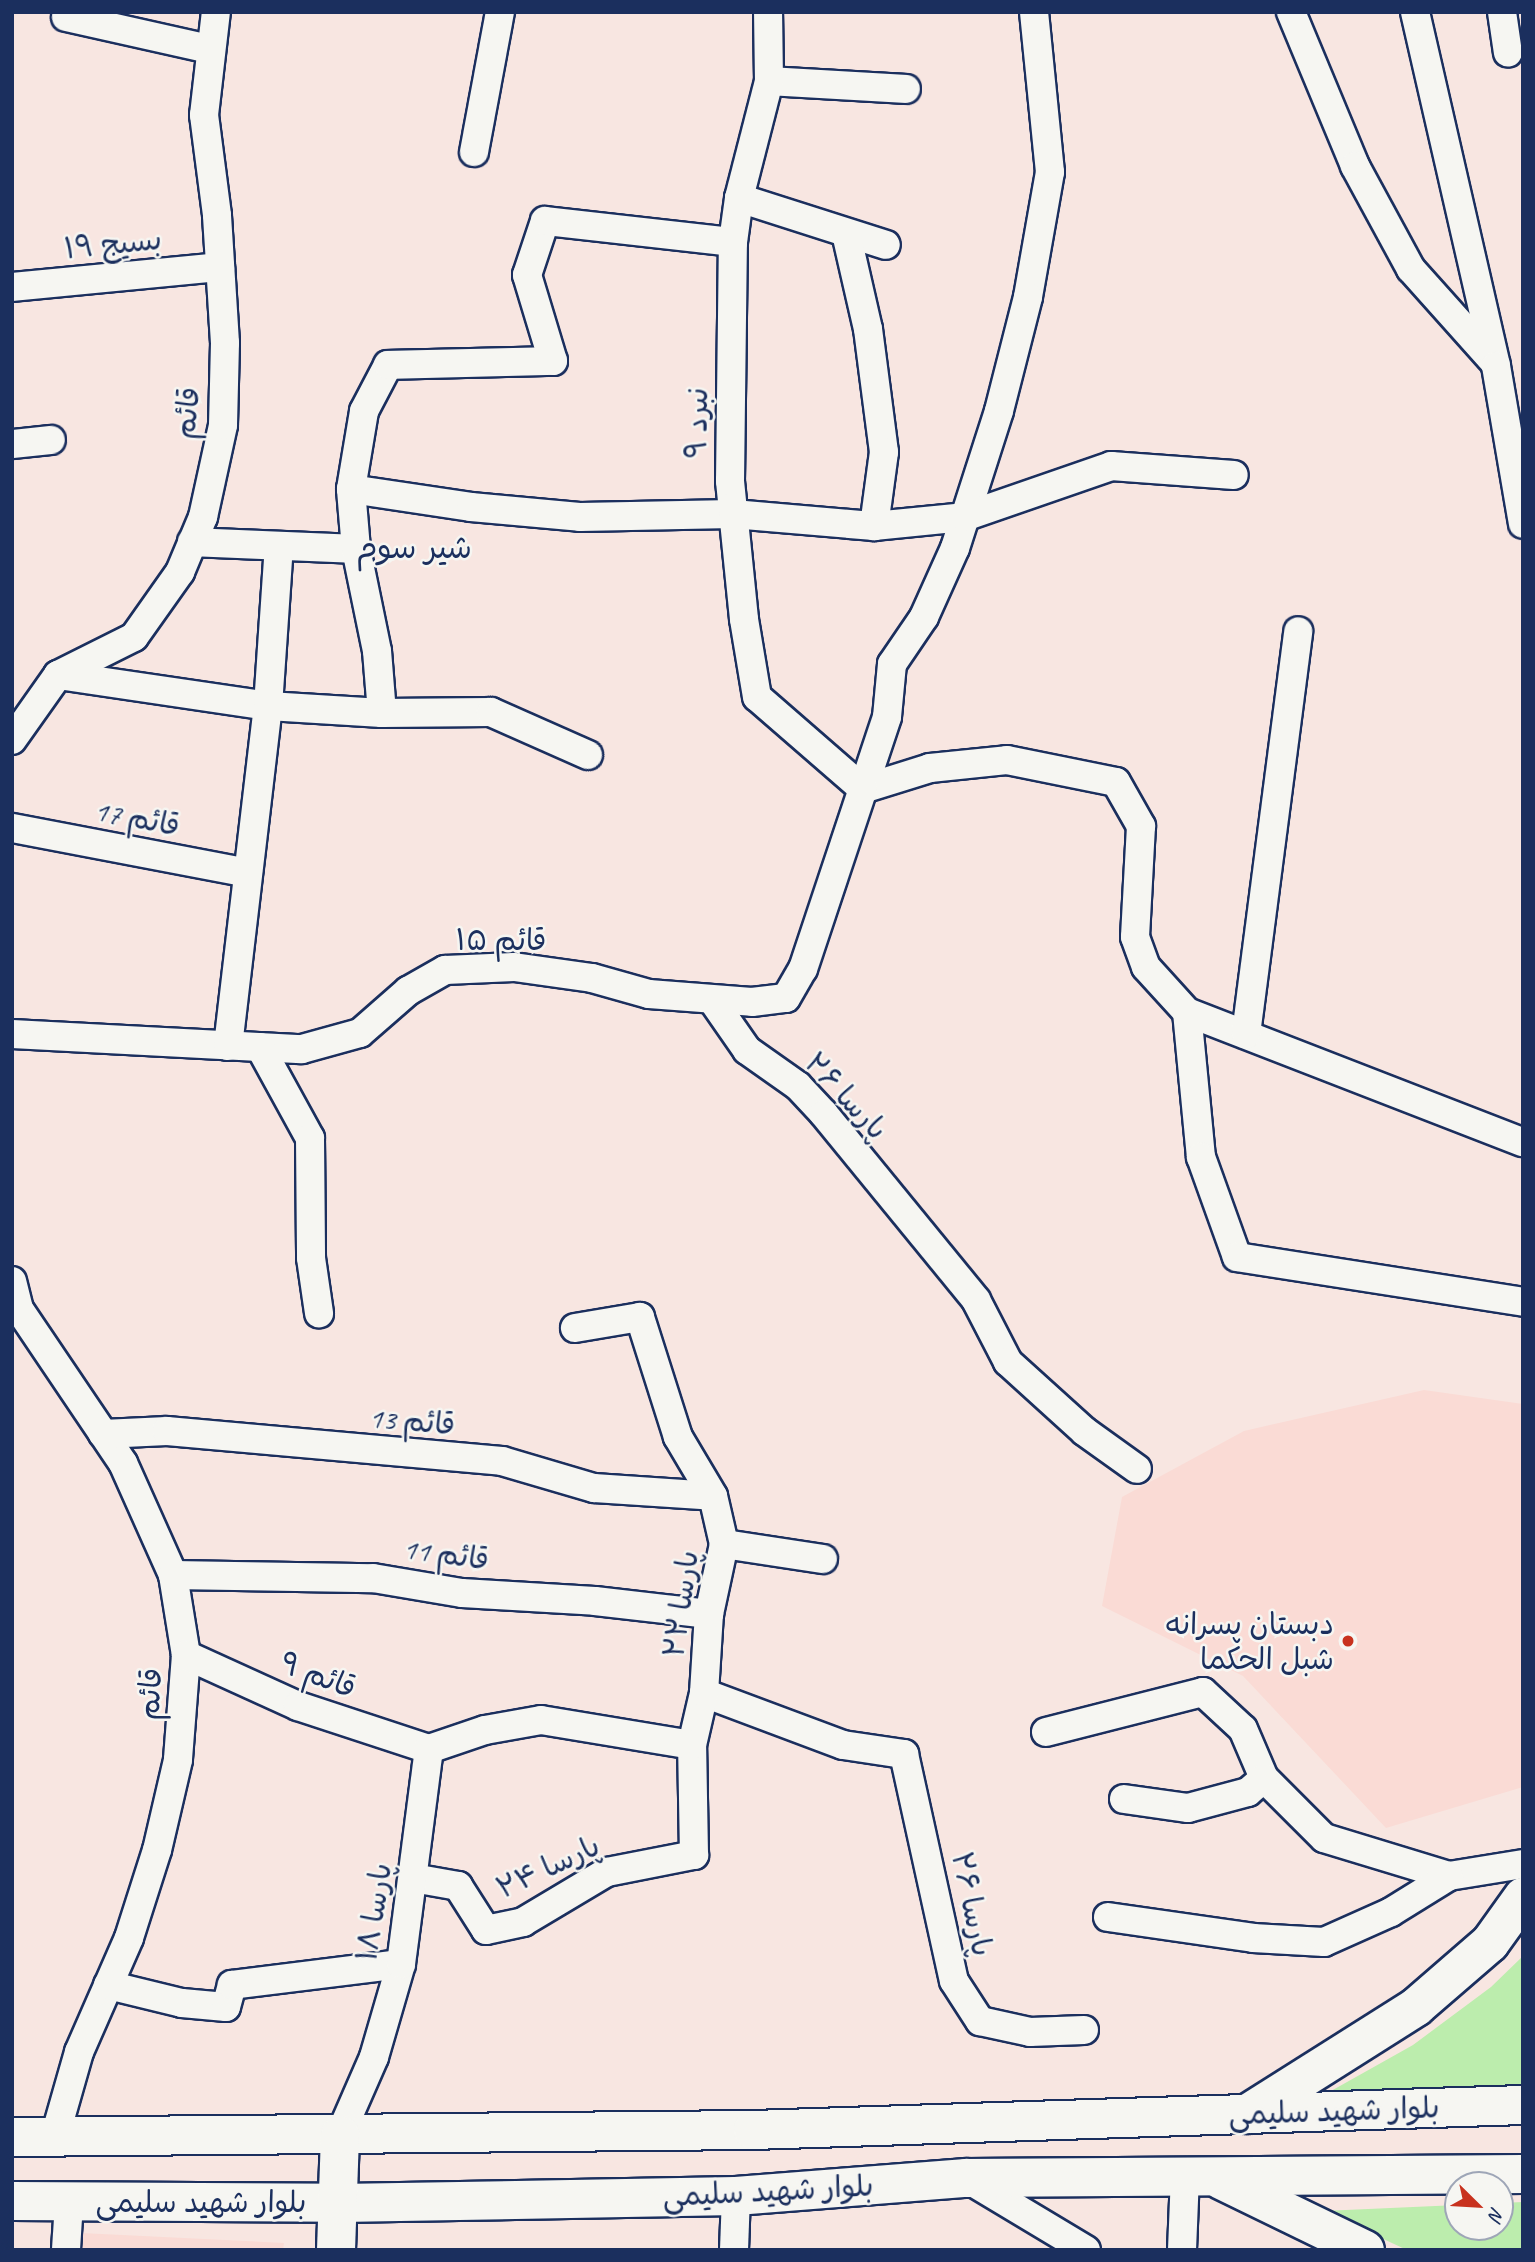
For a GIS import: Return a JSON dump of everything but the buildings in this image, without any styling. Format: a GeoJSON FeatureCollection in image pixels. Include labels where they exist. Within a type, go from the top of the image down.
{"type":"FeatureCollection","features":[{"type":"Feature","properties":{"kind":"main road"},"geometry":{"type":"LineString","coordinates":[[1245,2114],[1416,2007],[1490,1943],[1523,1896]]}},
{"type":"Feature","properties":{"kind":"main road","name":"بلوار شهید سلیمی"},"geometry":{"type":"LineString","coordinates":[[12,2137],[752,2130],[1523,2105]]}},
{"type":"Feature","properties":{"kind":"main road"},"geometry":{"type":"LineString","coordinates":[[336,2250],[340,2203],[340,2135]]}},
{"type":"Feature","properties":{"kind":"main road","name":"بلوار شهید سلیمی"},"geometry":{"type":"LineString","coordinates":[[12,2202],[340,2203],[736,2196],[967,2178],[1523,2174]]}},
{"type":"Feature","properties":{"kind":"main road"},"geometry":{"type":"LineString","coordinates":[[1199,2175],[1365,2250]]}},
{"type":"Feature","properties":{"kind":"street","name":"قائم"},"geometry":{"type":"LineString","coordinates":[[12,740],[58,675],[134,638],[180,572],[203,517],[223,425],[225,343],[204,115],[209,49],[216,12]]}},
{"type":"Feature","properties":{"kind":"street"},"geometry":{"type":"LineString","coordinates":[[474,152],[499,12]]}},
{"type":"Feature","properties":{"kind":"street","name":"نبرد ۹"},"geometry":{"type":"LineString","coordinates":[[768,12],[769,81],[738,198],[733,242],[733,514],[757,697],[863,789]]}},
{"type":"Feature","properties":{"kind":"street"},"geometry":{"type":"LineString","coordinates":[[863,789],[887,717],[892,664],[924,617],[964,517],[999,411],[1025,309],[1050,172],[1034,12]]}},
{"type":"Feature","properties":{"kind":"street"},"geometry":{"type":"LineString","coordinates":[[1292,12],[1356,166],[1411,269],[1496,366]]}},
{"type":"Feature","properties":{"kind":"street"},"geometry":{"type":"LineString","coordinates":[[1415,12],[1496,366],[1523,524]]}},
{"type":"Feature","properties":{"kind":"street"},"geometry":{"type":"LineString","coordinates":[[1502,12],[1508,53]]}},
{"type":"Feature","properties":{"kind":"street"},"geometry":{"type":"LineString","coordinates":[[66,17],[209,49]]}},
{"type":"Feature","properties":{"kind":"street"},"geometry":{"type":"LineString","coordinates":[[769,81],[906,89]]}},
{"type":"Feature","properties":{"kind":"street"},"geometry":{"type":"LineString","coordinates":[[738,198],[886,245]]}},
{"type":"Feature","properties":{"kind":"street"},"geometry":{"type":"LineString","coordinates":[[382,713],[377,652],[356,549],[351,488],[364,411],[387,365],[554,361],[527,275],[545,221],[733,242]]}},
{"type":"Feature","properties":{"kind":"street"},"geometry":{"type":"LineString","coordinates":[[846,233],[868,329],[884,452],[874,526]]}},
{"type":"Feature","properties":{"kind":"street","name":"بسیج ۱۹"},"geometry":{"type":"LineString","coordinates":[[12,287],[220,267]]}},
{"type":"Feature","properties":{"kind":"street"},"geometry":{"type":"LineString","coordinates":[[12,444],[51,440]]}},
{"type":"Feature","properties":{"kind":"street"},"geometry":{"type":"LineString","coordinates":[[351,488],[471,507],[580,517],[733,514],[874,526],[964,517],[1111,466],[1234,475]]}},
{"type":"Feature","properties":{"kind":"street"},"geometry":{"type":"LineString","coordinates":[[192,542],[356,549]]}},
{"type":"Feature","properties":{"kind":"street"},"geometry":{"type":"LineString","coordinates":[[228,1046],[268,706],[279,545]]}},
{"type":"Feature","properties":{"kind":"street"},"geometry":{"type":"LineString","coordinates":[[1246,1034],[1298,631]]}},
{"type":"Feature","properties":{"kind":"street"},"geometry":{"type":"LineString","coordinates":[[58,675],[268,706],[382,713],[491,712],[588,755]]}},
{"type":"Feature","properties":{"kind":"street"},"geometry":{"type":"LineString","coordinates":[[863,789],[930,768],[1007,760],[1116,782],[1141,826],[1135,937],[1146,967],[1187,1012],[1523,1142]]}},
{"type":"Feature","properties":{"kind":"street","name":"قائم ۱۵"},"geometry":{"type":"LineString","coordinates":[[12,1034],[302,1049],[359,1033],[408,991],[446,971],[514,967],[592,978],[649,994],[713,1001],[786,998],[803,969],[863,789]]}},
{"type":"Feature","properties":{"kind":"street","name":"قائم 17"},"geometry":{"type":"LineString","coordinates":[[12,828],[248,873]]}},
{"type":"Feature","properties":{"kind":"street","name":"پارسا ۲۶"},"geometry":{"type":"LineString","coordinates":[[713,1001],[747,1050],[798,1086],[824,1114],[976,1300],[1008,1362],[1084,1431],[1137,1469]]}},
{"type":"Feature","properties":{"kind":"street"},"geometry":{"type":"LineString","coordinates":[[1187,1012],[1201,1157],[1237,1257],[1523,1302]]}},
{"type":"Feature","properties":{"kind":"street"},"geometry":{"type":"LineString","coordinates":[[260,1047],[310,1138],[311,1258],[318,1313]]}},
{"type":"Feature","properties":{"kind":"street","name":"قائم"},"geometry":{"type":"LineString","coordinates":[[12,1281],[19,1309],[123,1463],[173,1575],[186,1655],[178,1760],[157,1850],[129,1938],[79,2052],[55,2136]]}},
{"type":"Feature","properties":{"kind":"street","name":"پارسا ۲۲"},"geometry":{"type":"LineString","coordinates":[[575,1328],[640,1317],[678,1437],[713,1496],[724,1544],[709,1614],[704,1692],[692,1745],[694,1856]]}},
{"type":"Feature","properties":{"kind":"street","name":"قائم 13"},"geometry":{"type":"LineString","coordinates":[[103,1434],[167,1431],[502,1461],[594,1488],[713,1496]]}},
{"type":"Feature","properties":{"kind":"street"},"geometry":{"type":"LineString","coordinates":[[724,1544],[823,1559]]}},
{"type":"Feature","properties":{"kind":"street","name":"قائم 11"},"geometry":{"type":"LineString","coordinates":[[173,1575],[373,1578],[462,1593],[595,1601],[709,1614]]}},
{"type":"Feature","properties":{"kind":"street","name":"قائم ۹"},"geometry":{"type":"LineString","coordinates":[[186,1655],[298,1706],[429,1749]]}},
{"type":"Feature","properties":{"kind":"street","name":"پارسا ۲۶"},"geometry":{"type":"LineString","coordinates":[[704,1692],[843,1745],[904,1754],[954,1980],[980,2021],[1030,2032],[1084,2030]]}},
{"type":"Feature","properties":{"kind":"street"},"geometry":{"type":"LineString","coordinates":[[1046,1732],[1203,1692],[1243,1729],[1264,1778],[1324,1838],[1449,1876]]}},
{"type":"Feature","properties":{"kind":"street"},"geometry":{"type":"LineString","coordinates":[[429,1749],[485,1730],[541,1720],[692,1745]]}},
{"type":"Feature","properties":{"kind":"street","name":"پارسا ۱۸"},"geometry":{"type":"LineString","coordinates":[[340,2135],[374,2057],[401,1964],[429,1749]]}},
{"type":"Feature","properties":{"kind":"street"},"geometry":{"type":"LineString","coordinates":[[1124,1799],[1188,1808],[1248,1792],[1264,1778]]}},
{"type":"Feature","properties":{"kind":"street","name":"پارسا ۲۴"},"geometry":{"type":"LineString","coordinates":[[413,1878],[458,1886],[486,1930],[523,1922],[607,1872],[694,1856]]}},
{"type":"Feature","properties":{"kind":"street"},"geometry":{"type":"LineString","coordinates":[[1108,1917],[1254,1938],[1324,1942],[1391,1912],[1449,1876],[1523,1864]]}},
{"type":"Feature","properties":{"kind":"street"},"geometry":{"type":"LineString","coordinates":[[108,1985],[182,2003],[226,2007],[232,1985],[401,1964]]}},
{"type":"Feature","properties":{"kind":"street"},"geometry":{"type":"LineString","coordinates":[[1182,2250],[1199,2175]]}},
{"type":"Feature","properties":{"kind":"street"},"geometry":{"type":"LineString","coordinates":[[967,2178],[1086,2250]]}},
{"type":"Feature","properties":{"kind":"street"},"geometry":{"type":"LineString","coordinates":[[734,2250],[736,2196]]}},
{"type":"Feature","properties":{"kind":"street"},"geometry":{"type":"LineString","coordinates":[[65,2250],[69,2202]]}},
{"type":"Feature","properties":{"kind":"shaded area","name":"دبستان پسرانه شبل الحکما"},"geometry":{"type":"Polygon","coordinates":[[[1424,1390],[1523,1404],[1523,1787],[1386,1828],[1243,1676],[1102,1606],[1122,1497],[1244,1431],[1424,1390]]]}},
{"type":"Feature","properties":{"kind":"shaded area"},"geometry":{"type":"Polygon","coordinates":[[[81,2233],[284,2243],[283,2250],[81,2250],[81,2233]]]}},
{"type":"Feature","properties":{"kind":"green space"},"geometry":{"type":"Polygon","coordinates":[[[1523,1956],[1523,2085],[1331,2091],[1413,2045],[1491,1987],[1523,1956]]]}},
{"type":"Feature","properties":{"kind":"green space"},"geometry":{"type":"Polygon","coordinates":[[[1514,2202],[1523,2202],[1523,2250],[1407,2250],[1323,2211],[1444,2206],[1444,2241],[1514,2241],[1514,2202]]]}},
{"type":"Feature","properties":{"kind":"place","name":"دبستان پسرانه شبل الحکما"},"geometry":{"type":"Point","coordinates":[1348,1641]}},
{"type":"Feature","properties":{"kind":"district","name":"شیر سوم"},"geometry":{"type":"Point","coordinates":[414,548]}}]}
